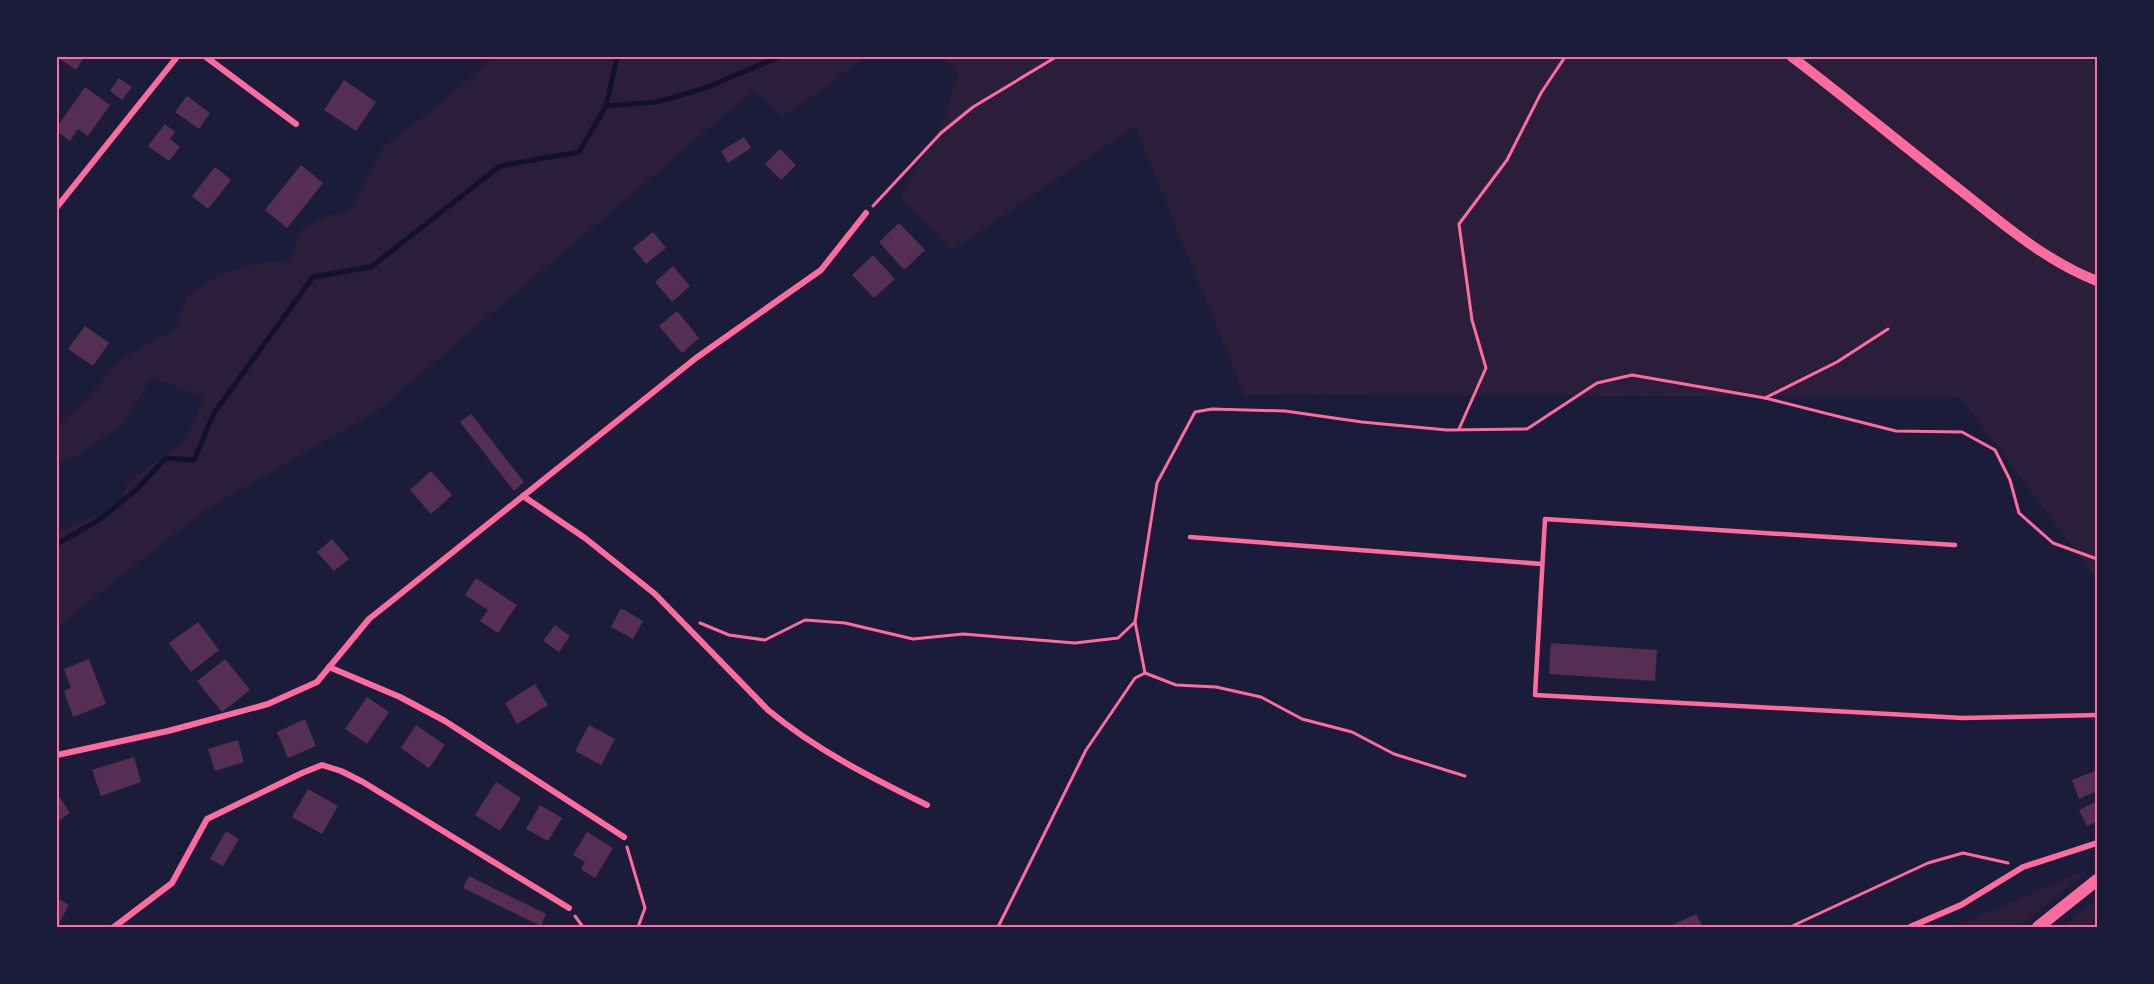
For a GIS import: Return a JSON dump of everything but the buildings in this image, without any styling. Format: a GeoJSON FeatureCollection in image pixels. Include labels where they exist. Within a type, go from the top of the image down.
{"type":"FeatureCollection","features":[{"type":"Feature","properties":{"kind":"main road"},"geometry":{"type":"LineString","coordinates":[[2038,927],[2097,880]]}},
{"type":"Feature","properties":{"kind":"street"},"geometry":{"type":"LineString","coordinates":[[57,207],[177,57]]}},
{"type":"Feature","properties":{"kind":"street"},"geometry":{"type":"LineString","coordinates":[[206,57],[296,124]]}},
{"type":"Feature","properties":{"kind":"street"},"geometry":{"type":"LineString","coordinates":[[1792,57],[2010,229],[2047,255],[2097,281]]}},
{"type":"Feature","properties":{"kind":"street"},"geometry":{"type":"LineString","coordinates":[[57,755],[168,731],[268,704],[317,682],[369,620],[696,358],[821,270],[866,213]]}},
{"type":"Feature","properties":{"kind":"street"},"geometry":{"type":"LineString","coordinates":[[523,496],[585,538],[655,594],[768,710],[788,726],[857,770],[927,805]]}},
{"type":"Feature","properties":{"kind":"street"},"geometry":{"type":"LineString","coordinates":[[329,667],[400,697],[445,722],[624,837]]}},
{"type":"Feature","properties":{"kind":"street"},"geometry":{"type":"LineString","coordinates":[[114,927],[172,884],[207,819],[322,765],[342,771],[363,782],[568,908]]}},
{"type":"Feature","properties":{"kind":"street"},"geometry":{"type":"LineString","coordinates":[[1910,927],[1961,905],[2023,867],[2097,843]]}},
{"type":"Feature","properties":{"kind":"lane"},"geometry":{"type":"LineString","coordinates":[[1955,545],[1545,519],[1535,695],[1963,718],[2097,715]]}},
{"type":"Feature","properties":{"kind":"lane"},"geometry":{"type":"LineString","coordinates":[[1190,537],[1542,564]]}},
{"type":"Feature","properties":{"kind":"path"},"geometry":{"type":"LineString","coordinates":[[866,213],[941,133],[973,106],[1056,57]]}},
{"type":"Feature","properties":{"kind":"path"},"geometry":{"type":"LineString","coordinates":[[1459,430],[1486,368],[1472,320],[1459,224],[1507,160],[1541,93],[1565,57]]}},
{"type":"Feature","properties":{"kind":"path"},"geometry":{"type":"LineString","coordinates":[[1765,398],[1837,362],[1888,329]]}},
{"type":"Feature","properties":{"kind":"path"},"geometry":{"type":"LineString","coordinates":[[1145,674],[1135,622],[1157,483],[1195,412],[1212,409],[1285,411],[1362,422],[1459,430],[1527,429],[1597,383],[1632,375],[1765,398],[1896,431],[1962,432],[1995,450],[2010,480],[2019,513],[2053,543],[2097,560]]}},
{"type":"Feature","properties":{"kind":"path"},"geometry":{"type":"LineString","coordinates":[[672,612],[729,635],[765,640],[805,620],[845,623],[913,639],[963,634],[1075,643],[1118,638],[1135,622]]}},
{"type":"Feature","properties":{"kind":"path"},"geometry":{"type":"LineString","coordinates":[[998,927],[1086,750],[1136,678],[1145,674],[1176,685],[1216,687],[1261,697],[1302,719],[1352,732],[1394,754],[1466,776]]}},
{"type":"Feature","properties":{"kind":"path"},"geometry":{"type":"LineString","coordinates":[[624,837],[645,908],[638,927]]}},
{"type":"Feature","properties":{"kind":"path"},"geometry":{"type":"LineString","coordinates":[[1790,927],[1928,863],[1963,853],[2023,867]]}},
{"type":"Feature","properties":{"kind":"shaded area"},"geometry":{"type":"Polygon","coordinates":[[[493,57],[867,57],[783,117],[754,90],[377,411],[205,510],[57,629],[57,532],[119,505],[127,483],[186,440],[204,398],[165,382],[150,380],[123,424],[76,456],[57,463],[57,426],[74,412],[124,357],[175,329],[187,297],[217,276],[254,264],[289,260],[302,229],[327,216],[350,210],[384,146],[444,101],[493,57]]]}},
{"type":"Feature","properties":{"kind":"shaded area"},"geometry":{"type":"Polygon","coordinates":[[[942,57],[2097,57],[2097,579],[1960,397],[1244,395],[1135,126],[951,251],[900,196],[944,118],[958,74],[942,57]]]}},
{"type":"Feature","properties":{"kind":"shaded area"},"geometry":{"type":"Polygon","coordinates":[[[2093,867],[2019,927],[1953,927],[2093,867]]]}},
{"type":"Feature","properties":{"kind":"shaded area"},"geometry":{"type":"Polygon","coordinates":[[[2097,898],[2097,927],[2062,927],[2097,898]]]}},
{"type":"Feature","properties":{"kind":"waterway"},"geometry":{"type":"LineString","coordinates":[[57,544],[100,519],[136,490],[166,458],[194,460],[214,413],[313,277],[371,267],[500,166],[579,152],[606,106],[617,57]]}},
{"type":"Feature","properties":{"kind":"waterway"},"geometry":{"type":"LineString","coordinates":[[606,106],[657,102],[705,88],[779,57]]}}]}
